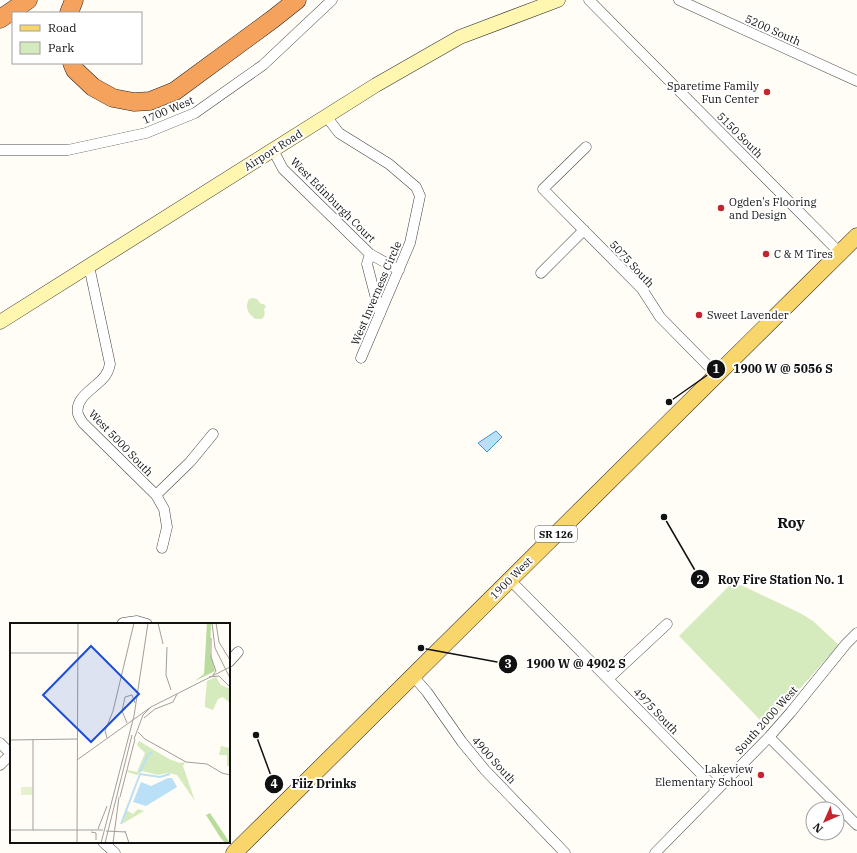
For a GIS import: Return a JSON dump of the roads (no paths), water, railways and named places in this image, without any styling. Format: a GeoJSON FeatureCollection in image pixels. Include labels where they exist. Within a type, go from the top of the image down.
{"type":"FeatureCollection","features":[{"type":"Feature","properties":{"kind":"highway"},"geometry":{"type":"LineString","coordinates":[[0,20],[28,0]]}},
{"type":"Feature","properties":{"kind":"highway"},"geometry":{"type":"LineString","coordinates":[[69,12],[74,0]]}},
{"type":"Feature","properties":{"kind":"highway"},"geometry":{"type":"LineString","coordinates":[[72,64],[75,70],[93,87],[113,98],[134,102],[150,101],[175,90],[274,20],[297,0]]}},
{"type":"Feature","properties":{"kind":"main road","name":"1900 West"},"geometry":{"type":"LineString","coordinates":[[234,853],[857,236]]}},
{"type":"Feature","properties":{"kind":"street","name":"1700 West"},"geometry":{"type":"LineString","coordinates":[[0,150],[68,150],[146,133],[195,113],[263,65],[332,0]]}},
{"type":"Feature","properties":{"kind":"street","name":"Airport Road"},"geometry":{"type":"LineString","coordinates":[[0,322],[376,85],[460,37],[558,0]]}},
{"type":"Feature","properties":{"kind":"street","name":"5150 South"},"geometry":{"type":"LineString","coordinates":[[589,0],[840,254]]}},
{"type":"Feature","properties":{"kind":"street","name":"5200 South"},"geometry":{"type":"LineString","coordinates":[[679,0],[857,81]]}},
{"type":"Feature","properties":{"kind":"street","name":"West Inverness Circle"},"geometry":{"type":"LineString","coordinates":[[326,116],[340,133],[389,164],[416,187],[420,196],[410,244],[361,358]]}},
{"type":"Feature","properties":{"kind":"street","name":"5075 South"},"geometry":{"type":"LineString","coordinates":[[586,147],[543,190],[642,289],[660,317],[717,375]]}},
{"type":"Feature","properties":{"kind":"street","name":"West Edinburgh Court"},"geometry":{"type":"LineString","coordinates":[[273,150],[283,169],[370,254],[367,264],[380,314]]}},
{"type":"Feature","properties":{"kind":"street"},"geometry":{"type":"LineString","coordinates":[[541,273],[584,230]]}},
{"type":"Feature","properties":{"kind":"street"},"geometry":{"type":"LineString","coordinates":[[370,254],[399,270]]}},
{"type":"Feature","properties":{"kind":"street","name":"West 5000 South"},"geometry":{"type":"LineString","coordinates":[[89,266],[110,364],[104,377],[82,398],[78,405],[78,415],[83,423],[156,495],[164,509],[167,527],[162,548]]}},
{"type":"Feature","properties":{"kind":"street"},"geometry":{"type":"LineString","coordinates":[[156,495],[190,462],[213,434]]}},
{"type":"Feature","properties":{"kind":"street","name":"4975 South"},"geometry":{"type":"LineString","coordinates":[[510,580],[717,790]]}},
{"type":"Feature","properties":{"kind":"street"},"geometry":{"type":"LineString","coordinates":[[123,623],[137,621],[144,623]]}},
{"type":"Feature","properties":{"kind":"street"},"geometry":{"type":"LineString","coordinates":[[608,679],[667,624]]}},
{"type":"Feature","properties":{"kind":"street","name":"South 2000 West"},"geometry":{"type":"LineString","coordinates":[[655,853],[769,737],[846,644],[857,633]]}},
{"type":"Feature","properties":{"kind":"street"},"geometry":{"type":"LineString","coordinates":[[230,661],[238,652]]}},
{"type":"Feature","properties":{"kind":"street","name":"4900 South"},"geometry":{"type":"LineString","coordinates":[[413,676],[427,692],[462,742],[485,770],[565,853]]}},
{"type":"Feature","properties":{"kind":"street"},"geometry":{"type":"LineString","coordinates":[[769,737],[857,825]]}},
{"type":"Feature","properties":{"kind":"street"},"geometry":{"type":"LineString","coordinates":[[0,743],[10,753]]}},
{"type":"Feature","properties":{"kind":"street"},"geometry":{"type":"LineString","coordinates":[[0,765],[10,755]]}},
{"type":"Feature","properties":{"kind":"street"},"geometry":{"type":"LineString","coordinates":[[105,843],[115,853]]}},
{"type":"Feature","properties":{"kind":"water"},"geometry":{"type":"Polygon","coordinates":[[[496,431],[502,437],[487,452],[478,443],[496,431]]]}},
{"type":"Feature","properties":{"kind":"place","name":"Sparetime Family Fun Center"},"geometry":{"type":"Point","coordinates":[767,92]}},
{"type":"Feature","properties":{"kind":"place","name":"Ogden's Flooring and Design"},"geometry":{"type":"Point","coordinates":[721,208]}},
{"type":"Feature","properties":{"kind":"place","name":"C & M Tires"},"geometry":{"type":"Point","coordinates":[766,254]}},
{"type":"Feature","properties":{"kind":"place","name":"Sweet Lavender"},"geometry":{"type":"Point","coordinates":[699,315]}},
{"type":"Feature","properties":{"kind":"place","name":"1900 W @ 5056 S"},"geometry":{"type":"Point","coordinates":[669,402]}},
{"type":"Feature","properties":{"kind":"place","name":"Roy Fire Station No. 1"},"geometry":{"type":"Point","coordinates":[664,517]}},
{"type":"Feature","properties":{"kind":"place","name":"1900 W @ 4902 S"},"geometry":{"type":"Point","coordinates":[421,648]}},
{"type":"Feature","properties":{"kind":"place","name":"Fiiz Drinks"},"geometry":{"type":"Point","coordinates":[256,735]}},
{"type":"Feature","properties":{"kind":"place","name":"Lakeview Elementary School"},"geometry":{"type":"Point","coordinates":[761,775]}},
{"type":"Feature","properties":{"kind":"district","name":"Roy"},"geometry":{"type":"Point","coordinates":[791,523]}}]}
